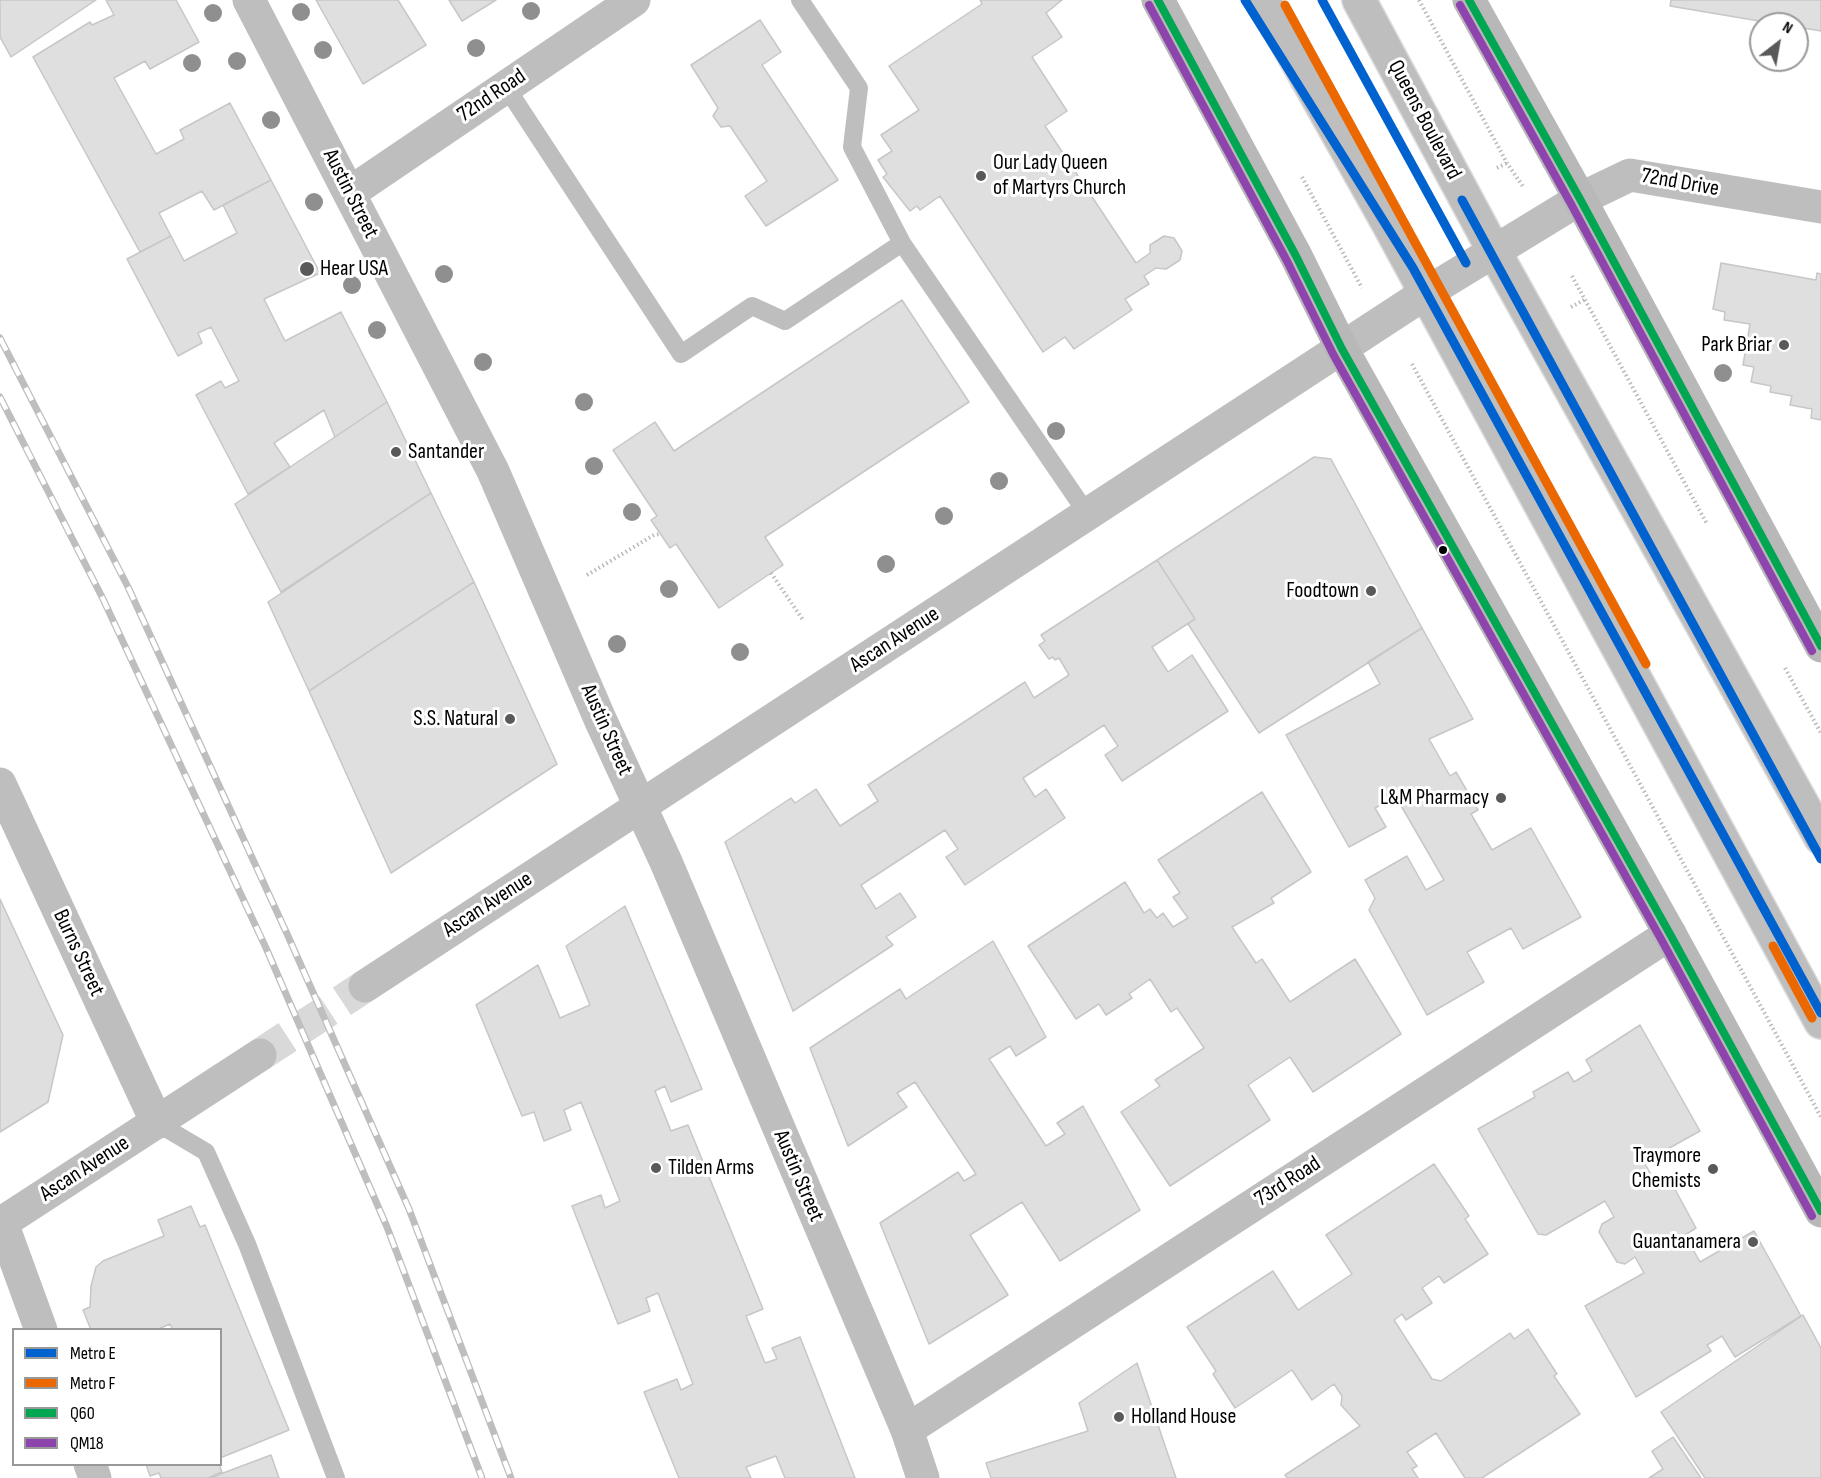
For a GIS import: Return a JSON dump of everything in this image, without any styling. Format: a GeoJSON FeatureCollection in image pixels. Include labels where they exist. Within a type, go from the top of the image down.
{"type":"FeatureCollection","features":[{"type":"Feature","properties":{"kind":"street","name":"Austin Street"},"geometry":{"type":"LineString","coordinates":[[249,0],[351,192],[494,471],[600,719],[640,805],[907,1430],[923,1478]]}},
{"type":"Feature","properties":{"kind":"street","name":"72nd Road"},"geometry":{"type":"LineString","coordinates":[[351,192],[634,0]]}},
{"type":"Feature","properties":{"kind":"street"},"geometry":{"type":"LineString","coordinates":[[1158,0],[1296,256],[1342,349],[1670,934],[1821,1211]]}},
{"type":"Feature","properties":{"kind":"street"},"geometry":{"type":"LineString","coordinates":[[1263,0],[1426,293],[1821,1022]]}},
{"type":"Feature","properties":{"kind":"street","name":"Queens Boulevard"},"geometry":{"type":"LineString","coordinates":[[1359,0],[1494,251],[1821,838]]}},
{"type":"Feature","properties":{"kind":"street"},"geometry":{"type":"LineString","coordinates":[[1469,0],[1580,199],[1821,646]]}},
{"type":"Feature","properties":{"kind":"street","name":"72nd Drive"},"geometry":{"type":"LineString","coordinates":[[1426,293],[1580,199],[1630,175],[1821,207]]}},
{"type":"Feature","properties":{"kind":"street","name":"Ascan Avenue"},"geometry":{"type":"LineString","coordinates":[[365,986],[1426,293]]}},
{"type":"Feature","properties":{"kind":"street","name":"Burns Street"},"geometry":{"type":"LineString","coordinates":[[0,784],[157,1123]]}},
{"type":"Feature","properties":{"kind":"street","name":"73rd Road"},"geometry":{"type":"LineString","coordinates":[[907,1430],[1670,934]]}},
{"type":"Feature","properties":{"kind":"street","name":"Ascan Avenue"},"geometry":{"type":"LineString","coordinates":[[1,1223],[260,1055]]}},
{"type":"Feature","properties":{"kind":"street"},"geometry":{"type":"LineString","coordinates":[[1,1223],[41,1328]]}},
{"type":"Feature","properties":{"kind":"lane"},"geometry":{"type":"LineString","coordinates":[[800,0],[859,88],[852,147],[902,243],[1088,515]]}},
{"type":"Feature","properties":{"kind":"lane"},"geometry":{"type":"LineString","coordinates":[[506,87],[681,354],[752,306],[784,321],[902,243]]}},
{"type":"Feature","properties":{"kind":"lane"},"geometry":{"type":"LineString","coordinates":[[157,1123],[206,1152],[246,1244],[336,1478]]}},
{"type":"Feature","properties":{"kind":"path"},"geometry":{"type":"LineString","coordinates":[[1419,0],[1527,194]]}},
{"type":"Feature","properties":{"kind":"path"},"geometry":{"type":"LineString","coordinates":[[1497,168],[1517,158]]}},
{"type":"Feature","properties":{"kind":"path"},"geometry":{"type":"LineString","coordinates":[[1334,255],[1343,249]]}},
{"type":"Feature","properties":{"kind":"path"},"geometry":{"type":"LineString","coordinates":[[1572,276],[1708,526]]}},
{"type":"Feature","properties":{"kind":"path"},"geometry":{"type":"LineString","coordinates":[[1572,308],[1593,296]]}},
{"type":"Feature","properties":{"kind":"path"},"geometry":{"type":"LineString","coordinates":[[1412,364],[1821,1117]]}},
{"type":"Feature","properties":{"kind":"path"},"geometry":{"type":"LineString","coordinates":[[1423,398],[1437,392]]}},
{"type":"Feature","properties":{"kind":"path"},"geometry":{"type":"LineString","coordinates":[[587,575],[654,535],[661,534]]}},
{"type":"Feature","properties":{"kind":"path"},"geometry":{"type":"LineString","coordinates":[[771,573],[803,620]]}},
{"type":"Feature","properties":{"kind":"path"},"geometry":{"type":"LineString","coordinates":[[1782,661],[1821,733]]}},
{"type":"Feature","properties":{"kind":"building"},"geometry":{"type":"Polygon","coordinates":[[[0,0],[96,0],[11,57],[0,37],[0,0]]]}},
{"type":"Feature","properties":{"kind":"building"},"geometry":{"type":"Polygon","coordinates":[[[106,0],[176,0],[199,42],[150,69],[145,61],[114,78],[156,154],[184,139],[180,130],[230,103],[271,180],[214,210],[202,191],[159,213],[171,236],[140,252],[33,57],[90,22],[92,25],[114,15],[106,0]]]}},
{"type":"Feature","properties":{"kind":"building"},"geometry":{"type":"Polygon","coordinates":[[[316,0],[398,0],[426,45],[363,84],[316,0]]]}},
{"type":"Feature","properties":{"kind":"building"},"geometry":{"type":"Polygon","coordinates":[[[449,0],[496,0],[462,21],[449,0]]]}},
{"type":"Feature","properties":{"kind":"building","name":"Our Lady Queen of Martyrs Church"},"geometry":{"type":"Polygon","coordinates":[[[980,0],[1062,0],[1046,13],[1062,37],[1032,57],[1067,111],[1045,126],[1136,263],[1150,253],[1150,245],[1164,236],[1174,238],[1182,251],[1180,260],[1166,269],[1156,268],[1144,276],[1149,284],[1125,299],[1132,310],[1074,349],[1065,337],[1043,352],[940,196],[920,210],[917,206],[910,211],[883,177],[887,174],[878,160],[892,151],[881,135],[919,110],[889,66],[982,4],[980,0]]]}},
{"type":"Feature","properties":{"kind":"building"},"geometry":{"type":"Polygon","coordinates":[[[1671,0],[1821,0],[1821,31],[1809,29],[1809,12],[1749,12],[1749,19],[1670,6],[1671,0]]]}},
{"type":"Feature","properties":{"kind":"building"},"geometry":{"type":"Polygon","coordinates":[[[760,20],[781,52],[762,65],[838,180],[766,226],[745,196],[767,181],[730,126],[721,127],[713,116],[718,108],[691,65],[760,20]]]}},
{"type":"Feature","properties":{"kind":"building"},"geometry":{"type":"Polygon","coordinates":[[[271,180],[320,273],[264,299],[285,341],[341,312],[387,402],[335,437],[324,410],[274,443],[290,467],[248,494],[196,395],[221,381],[225,388],[239,381],[211,327],[198,333],[202,343],[178,356],[127,259],[171,236],[184,261],[237,233],[223,205],[271,180]]]}},
{"type":"Feature","properties":{"kind":"building","name":"Park Briar"},"geometry":{"type":"Polygon","coordinates":[[[1721,263],[1816,280],[1817,273],[1821,274],[1821,420],[1811,418],[1812,409],[1790,405],[1792,396],[1770,392],[1771,386],[1751,382],[1754,367],[1743,365],[1750,324],[1724,320],[1725,312],[1713,309],[1721,263]]]}},
{"type":"Feature","properties":{"kind":"building"},"geometry":{"type":"Polygon","coordinates":[[[902,300],[969,402],[765,537],[783,565],[719,608],[676,544],[670,548],[651,520],[657,516],[613,450],[655,422],[674,451],[902,300]]]}},
{"type":"Feature","properties":{"kind":"building"},"geometry":{"type":"Polygon","coordinates":[[[387,402],[431,493],[281,592],[235,504],[387,402]]]}},
{"type":"Feature","properties":{"kind":"building"},"geometry":{"type":"Polygon","coordinates":[[[1314,457],[1331,459],[1422,628],[1259,733],[1188,624],[1195,619],[1157,560],[1314,457]]]}},
{"type":"Feature","properties":{"kind":"building"},"geometry":{"type":"Polygon","coordinates":[[[431,493],[474,582],[309,691],[268,602],[431,493]]]}},
{"type":"Feature","properties":{"kind":"building"},"geometry":{"type":"Polygon","coordinates":[[[1157,560],[1195,619],[1152,647],[1168,672],[1192,655],[1228,711],[1122,781],[1105,755],[1118,746],[1104,725],[1023,778],[1035,797],[1046,789],[1065,818],[965,885],[946,857],[958,849],[945,830],[861,885],[876,909],[900,893],[916,917],[886,937],[893,945],[793,1011],[725,842],[791,798],[795,803],[816,789],[840,826],[878,801],[868,785],[1025,682],[1034,698],[1069,675],[1059,658],[1049,659],[1039,645],[1045,641],[1041,635],[1157,560]]]}},
{"type":"Feature","properties":{"kind":"building"},"geometry":{"type":"Polygon","coordinates":[[[474,582],[557,764],[391,873],[309,691],[474,582]]]}},
{"type":"Feature","properties":{"kind":"building"},"geometry":{"type":"Polygon","coordinates":[[[1422,628],[1473,719],[1429,739],[1450,776],[1456,772],[1478,810],[1471,814],[1492,850],[1531,828],[1581,917],[1523,949],[1511,928],[1467,952],[1484,982],[1427,1015],[1369,910],[1375,898],[1365,880],[1407,856],[1426,890],[1444,880],[1396,797],[1375,808],[1386,827],[1349,847],[1286,735],[1380,684],[1368,662],[1422,628]]]}},
{"type":"Feature","properties":{"kind":"building"},"geometry":{"type":"Polygon","coordinates":[[[1262,792],[1311,872],[1271,898],[1274,903],[1232,927],[1256,963],[1262,959],[1290,1002],[1355,959],[1401,1034],[1313,1092],[1290,1057],[1248,1085],[1270,1120],[1170,1186],[1121,1112],[1160,1086],[1155,1080],[1204,1048],[1177,1008],[1171,1012],[1150,979],[1129,994],[1132,998],[1106,1015],[1099,1004],[1076,1019],[1028,946],[1125,882],[1144,913],[1150,909],[1157,918],[1163,913],[1173,927],[1188,918],[1173,897],[1180,893],[1158,860],[1262,792]]]}},
{"type":"Feature","properties":{"kind":"building"},"geometry":{"type":"Polygon","coordinates":[[[0,899],[63,1035],[48,1102],[0,1132],[0,899]]]}},
{"type":"Feature","properties":{"kind":"building","name":"Tilden Arms"},"geometry":{"type":"Polygon","coordinates":[[[625,906],[702,1089],[671,1102],[665,1086],[655,1091],[671,1131],[688,1125],[763,1309],[746,1316],[765,1363],[777,1359],[772,1348],[800,1337],[855,1478],[785,1478],[776,1456],[746,1467],[751,1478],[679,1478],[644,1392],[677,1379],[681,1390],[693,1384],[658,1293],[646,1298],[650,1311],[618,1324],[572,1206],[601,1195],[605,1208],[620,1201],[581,1102],[564,1110],[571,1130],[544,1141],[534,1112],[522,1116],[476,1005],[538,965],[560,1018],[590,1005],[566,946],[625,906]]]}},
{"type":"Feature","properties":{"kind":"building"},"geometry":{"type":"Polygon","coordinates":[[[993,941],[1046,1037],[1016,1056],[1010,1046],[989,1059],[1046,1146],[1065,1134],[1057,1123],[1083,1106],[1140,1210],[1060,1261],[1022,1202],[970,1235],[1008,1295],[929,1344],[880,1223],[958,1172],[964,1181],[976,1174],[915,1082],[897,1093],[907,1107],[848,1146],[810,1048],[900,989],[906,999],[993,941]]]}},
{"type":"Feature","properties":{"kind":"building"},"geometry":{"type":"Polygon","coordinates":[[[1640,1025],[1700,1131],[1644,1162],[1659,1189],[1671,1182],[1696,1228],[1685,1235],[1700,1262],[1754,1231],[1801,1316],[1735,1357],[1722,1336],[1707,1345],[1711,1351],[1636,1397],[1585,1306],[1644,1273],[1635,1257],[1625,1264],[1617,1262],[1599,1232],[1602,1224],[1614,1217],[1605,1201],[1546,1235],[1538,1234],[1478,1129],[1535,1097],[1533,1092],[1568,1072],[1574,1082],[1592,1071],[1586,1060],[1640,1025]]]}},
{"type":"Feature","properties":{"kind":"building"},"geometry":{"type":"Polygon","coordinates":[[[1434,1164],[1469,1216],[1465,1219],[1488,1254],[1444,1283],[1439,1276],[1422,1288],[1432,1303],[1406,1320],[1402,1314],[1394,1320],[1432,1379],[1441,1381],[1510,1333],[1514,1339],[1528,1329],[1557,1374],[1554,1376],[1580,1414],[1482,1478],[1465,1478],[1436,1433],[1407,1452],[1417,1466],[1412,1469],[1418,1478],[1287,1478],[1285,1475],[1360,1426],[1341,1405],[1342,1396],[1334,1384],[1312,1400],[1292,1370],[1235,1408],[1213,1374],[1216,1371],[1187,1327],[1273,1271],[1298,1310],[1352,1274],[1326,1235],[1434,1164]]]}},
{"type":"Feature","properties":{"kind":"building"},"geometry":{"type":"Polygon","coordinates":[[[191,1206],[200,1227],[205,1225],[289,1430],[222,1457],[222,1328],[172,1328],[170,1324],[161,1328],[90,1328],[83,1310],[90,1307],[91,1286],[96,1267],[103,1261],[164,1236],[158,1220],[191,1206]]]}},
{"type":"Feature","properties":{"kind":"building"},"geometry":{"type":"Polygon","coordinates":[[[1803,1315],[1821,1348],[1821,1478],[1705,1478],[1661,1412],[1803,1315]]]}},
{"type":"Feature","properties":{"kind":"building","name":"Holland House"},"geometry":{"type":"Polygon","coordinates":[[[1137,1363],[1176,1478],[991,1478],[986,1463],[1088,1431],[1079,1403],[1137,1363]]]}},
{"type":"Feature","properties":{"kind":"building"},"geometry":{"type":"Polygon","coordinates":[[[1673,1437],[1701,1478],[1649,1478],[1663,1469],[1652,1451],[1673,1437]]]}},
{"type":"Feature","properties":{"kind":"building"},"geometry":{"type":"Polygon","coordinates":[[[271,1455],[279,1478],[210,1478],[271,1455]]]}},
{"type":"Feature","properties":{"kind":"building"},"geometry":{"type":"Polygon","coordinates":[[[147,1466],[220,1466],[222,1472],[208,1478],[161,1478],[159,1473],[150,1476],[147,1466]]]}},
{"type":"Feature","properties":{"kind":"tunnel"},"geometry":{"type":"LineString","coordinates":[[260,1055],[365,986]]}},
{"type":"Feature","properties":{"kind":"railway"},"geometry":{"type":"LineString","coordinates":[[0,338],[128,587],[288,936],[409,1209],[511,1478]]}},
{"type":"Feature","properties":{"kind":"railway"},"geometry":{"type":"LineString","coordinates":[[0,397],[103,599],[266,948],[387,1227],[482,1478]]}},
{"type":"Feature","properties":{"kind":"metro line","name":"E"},"geometry":{"type":"LineString","coordinates":[[1245,0],[1413,268],[1821,1013]]}},
{"type":"Feature","properties":{"kind":"metro line","name":"E"},"geometry":{"type":"LineString","coordinates":[[1322,0],[1466,263]]}},
{"type":"Feature","properties":{"kind":"metro line","name":"F"},"geometry":{"type":"LineString","coordinates":[[1285,5],[1646,664]]}},
{"type":"Feature","properties":{"kind":"metro line","name":"E"},"geometry":{"type":"LineString","coordinates":[[1462,200],[1821,859]]}},
{"type":"Feature","properties":{"kind":"metro line","name":"F"},"geometry":{"type":"LineString","coordinates":[[1773,946],[1812,1018]]}},
{"type":"Feature","properties":{"kind":"transit line","name":"Q60"},"geometry":{"type":"LineString","coordinates":[[1158,0],[1296,256],[1342,349],[1670,934],[1821,1211]]}},
{"type":"Feature","properties":{"kind":"transit line","name":"Q60"},"geometry":{"type":"LineString","coordinates":[[1469,0],[1580,199],[1821,646]]}},
{"type":"Feature","properties":{"kind":"transit line","name":"QM18"},"geometry":{"type":"LineString","coordinates":[[1149,5],[1287,261],[1333,354],[1661,939],[1812,1216]]}},
{"type":"Feature","properties":{"kind":"transit line","name":"QM18"},"geometry":{"type":"LineString","coordinates":[[1460,5],[1571,204],[1812,651]]}},
{"type":"Feature","properties":{"kind":"place","name":"Our Lady Queen of Martyrs Church"},"geometry":{"type":"Point","coordinates":[981,176]}},
{"type":"Feature","properties":{"kind":"place","name":"Hear USA"},"geometry":{"type":"Point","coordinates":[307,269]}},
{"type":"Feature","properties":{"kind":"place","name":"Park Briar"},"geometry":{"type":"Point","coordinates":[1784,345]}},
{"type":"Feature","properties":{"kind":"place","name":"Santander"},"geometry":{"type":"Point","coordinates":[396,452]}},
{"type":"Feature","properties":{"kind":"place","name":"Foodtown"},"geometry":{"type":"Point","coordinates":[1371,591]}},
{"type":"Feature","properties":{"kind":"place","name":"S.S. Natural"},"geometry":{"type":"Point","coordinates":[510,719]}},
{"type":"Feature","properties":{"kind":"place","name":"L&M Pharmacy"},"geometry":{"type":"Point","coordinates":[1501,798]}},
{"type":"Feature","properties":{"kind":"place","name":"Tilden Arms"},"geometry":{"type":"Point","coordinates":[656,1168]}},
{"type":"Feature","properties":{"kind":"place","name":"Traymore Chemists"},"geometry":{"type":"Point","coordinates":[1713,1169]}},
{"type":"Feature","properties":{"kind":"place","name":"Guantanamera"},"geometry":{"type":"Point","coordinates":[1753,1242]}},
{"type":"Feature","properties":{"kind":"place","name":"Holland House"},"geometry":{"type":"Point","coordinates":[1119,1417]}}]}
